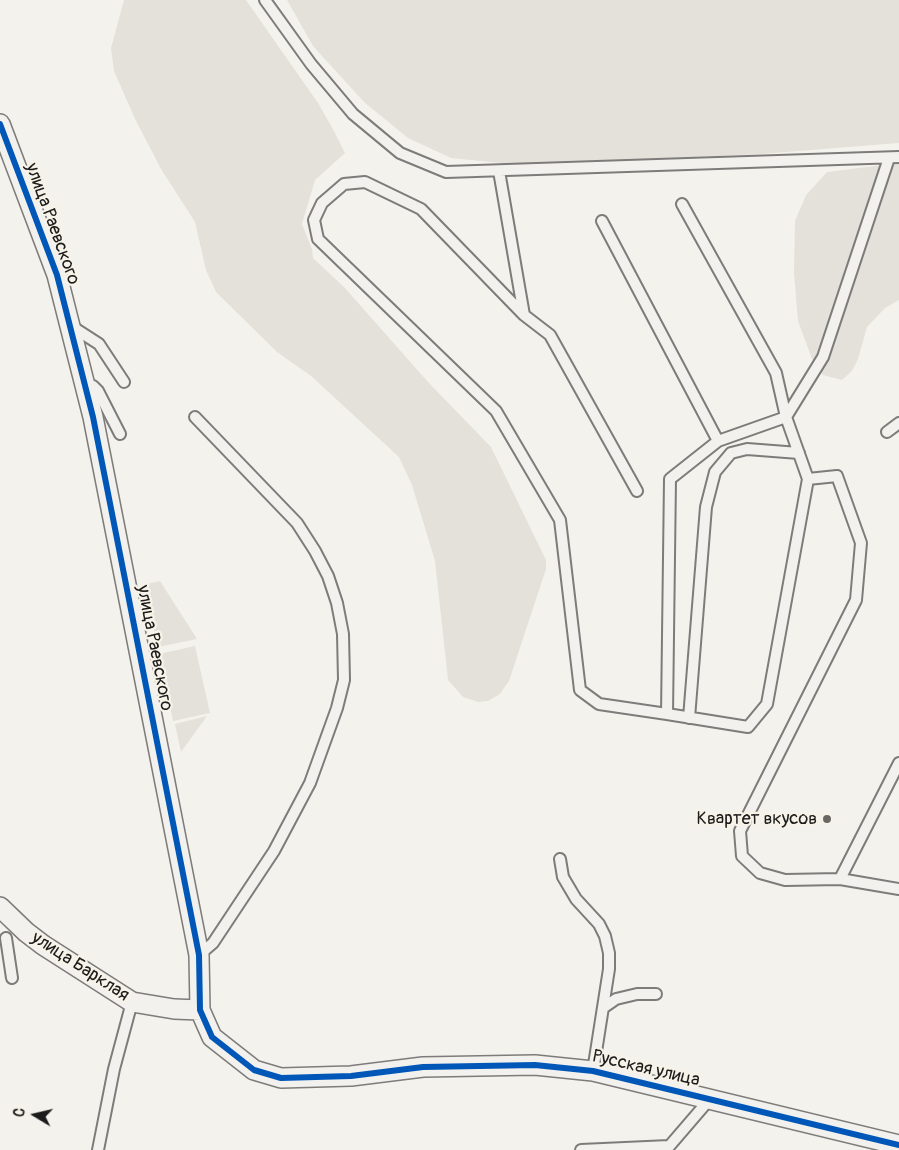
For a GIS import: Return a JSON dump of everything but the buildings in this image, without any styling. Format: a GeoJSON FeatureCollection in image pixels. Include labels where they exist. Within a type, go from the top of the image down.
{"type":"FeatureCollection","features":[{"type":"Feature","properties":{"kind":"street","name":"улица Раевского"},"geometry":{"type":"LineString","coordinates":[[0,124],[57,275],[85,386],[198,955],[200,1010],[212,1037],[254,1070],[281,1078],[297,1079],[351,1076]]}},
{"type":"Feature","properties":{"kind":"street","name":"улица Барклая"},"geometry":{"type":"LineString","coordinates":[[0,907],[26,932],[132,1002],[174,1009],[200,1010]]}},
{"type":"Feature","properties":{"kind":"street","name":"Русская улица"},"geometry":{"type":"LineString","coordinates":[[351,1076],[423,1066],[535,1065],[593,1071],[899,1145]]}},
{"type":"Feature","properties":{"kind":"lane"},"geometry":{"type":"LineString","coordinates":[[265,0],[311,64],[353,114],[400,153],[446,172],[894,158],[823,357],[786,417],[718,441],[670,479],[667,714]]}},
{"type":"Feature","properties":{"kind":"lane"},"geometry":{"type":"LineString","coordinates":[[499,171],[524,315]]}},
{"type":"Feature","properties":{"kind":"lane"},"geometry":{"type":"LineString","coordinates":[[637,491],[550,335],[524,315],[421,209],[365,182],[344,184],[322,203],[314,220],[318,239],[496,411],[560,520],[580,690],[599,704],[748,727],[767,704],[808,478],[786,417],[776,373],[682,204]]}},
{"type":"Feature","properties":{"kind":"lane"},"geometry":{"type":"LineString","coordinates":[[602,221],[718,441]]}},
{"type":"Feature","properties":{"kind":"lane"},"geometry":{"type":"LineString","coordinates":[[70,326],[99,344],[124,382]]}},
{"type":"Feature","properties":{"kind":"lane"},"geometry":{"type":"LineString","coordinates":[[85,386],[93,386],[98,391],[120,434]]}},
{"type":"Feature","properties":{"kind":"lane"},"geometry":{"type":"LineString","coordinates":[[195,417],[297,523],[328,576],[337,603],[343,634],[344,680],[337,708],[310,783],[274,851],[213,943],[198,955]]}},
{"type":"Feature","properties":{"kind":"lane"},"geometry":{"type":"LineString","coordinates":[[887,432],[899,423]]}},
{"type":"Feature","properties":{"kind":"lane"},"geometry":{"type":"LineString","coordinates":[[689,718],[706,507],[715,472],[731,453],[747,449],[799,453]]}},
{"type":"Feature","properties":{"kind":"lane"},"geometry":{"type":"LineString","coordinates":[[808,478],[837,476],[861,543],[856,600],[740,831],[742,856],[760,873],[785,880],[840,879],[899,889]]}},
{"type":"Feature","properties":{"kind":"lane"},"geometry":{"type":"LineString","coordinates":[[840,879],[899,762]]}},
{"type":"Feature","properties":{"kind":"lane"},"geometry":{"type":"LineString","coordinates":[[560,859],[564,877],[576,899],[599,924],[605,936],[609,969],[593,1071]]}},
{"type":"Feature","properties":{"kind":"lane"},"geometry":{"type":"LineString","coordinates":[[12,978],[3,939],[26,932]]}},
{"type":"Feature","properties":{"kind":"lane"},"geometry":{"type":"LineString","coordinates":[[603,1008],[616,999],[637,994],[656,994]]}},
{"type":"Feature","properties":{"kind":"lane"},"geometry":{"type":"LineString","coordinates":[[98,1150],[114,1068],[132,1002]]}},
{"type":"Feature","properties":{"kind":"lane"},"geometry":{"type":"LineString","coordinates":[[581,1150],[668,1148],[709,1100]]}},
{"type":"Feature","properties":{"kind":"shaded area"},"geometry":{"type":"Polygon","coordinates":[[[124,0],[246,0],[318,103],[334,131],[345,153],[315,180],[302,224],[312,249],[313,258],[345,288],[428,382],[491,447],[546,560],[546,569],[509,681],[500,694],[488,701],[478,702],[463,697],[448,680],[435,561],[412,485],[399,457],[311,376],[277,352],[216,292],[206,270],[195,222],[161,169],[135,119],[114,71],[111,48],[124,0]]]}},
{"type":"Feature","properties":{"kind":"shaded area"},"geometry":{"type":"Polygon","coordinates":[[[287,0],[899,0],[899,143],[761,154],[562,163],[511,164],[451,158],[408,138],[364,102],[313,46],[287,0]]]}},
{"type":"Feature","properties":{"kind":"shaded area"},"geometry":{"type":"Polygon","coordinates":[[[899,163],[899,300],[885,308],[867,327],[858,359],[852,371],[842,380],[823,375],[812,359],[798,321],[794,273],[795,221],[806,195],[827,172],[899,163]]]}},
{"type":"Feature","properties":{"kind":"shaded area"},"geometry":{"type":"Polygon","coordinates":[[[160,581],[197,639],[158,647],[143,585],[160,581]]]}},
{"type":"Feature","properties":{"kind":"shaded area"},"geometry":{"type":"Polygon","coordinates":[[[195,646],[210,713],[173,721],[159,654],[195,646]]]}},
{"type":"Feature","properties":{"kind":"shaded area"},"geometry":{"type":"Polygon","coordinates":[[[207,716],[181,752],[175,724],[207,716]]]}},
{"type":"Feature","properties":{"kind":"cycle path"},"geometry":{"type":"LineString","coordinates":[[0,124],[57,275],[93,417],[199,955],[200,1010],[212,1037],[254,1070],[281,1078],[351,1076],[423,1067],[535,1065],[593,1071],[899,1145]]}},
{"type":"Feature","properties":{"kind":"place","name":"Квартет вкусов"},"geometry":{"type":"Point","coordinates":[827,819]}}]}
